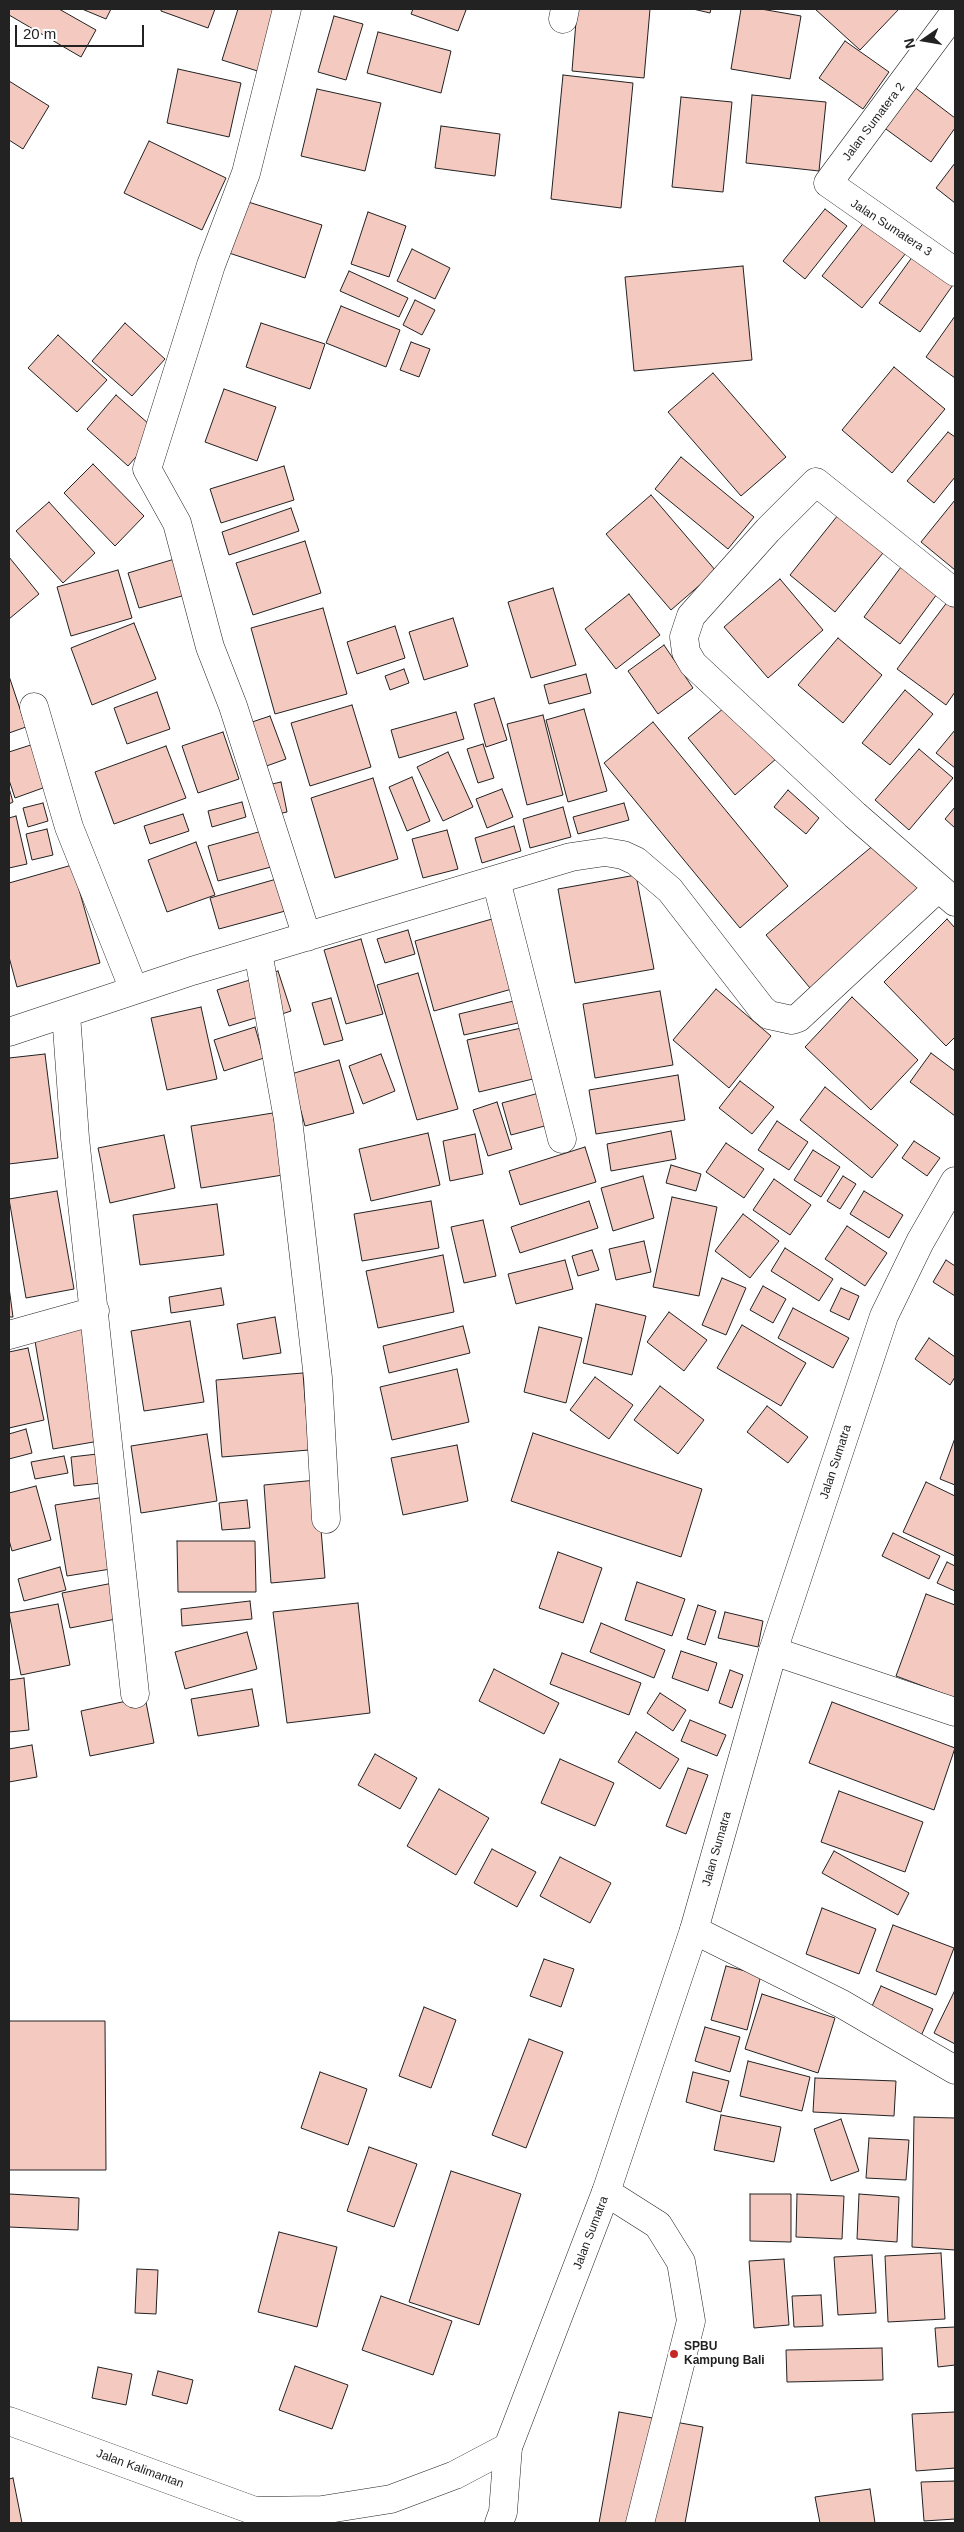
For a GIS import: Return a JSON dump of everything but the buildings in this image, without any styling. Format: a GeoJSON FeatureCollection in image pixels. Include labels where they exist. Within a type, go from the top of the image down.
{"type":"FeatureCollection","features":[{"type":"Feature","properties":{"kind":"street"},"geometry":{"type":"LineString","coordinates":[[287,9],[246,173],[211,265],[147,469],[177,523],[210,647],[233,706],[306,938]]}},
{"type":"Feature","properties":{"kind":"street","name":"Jalan Sumatera 2"},"geometry":{"type":"LineString","coordinates":[[828,183],[955,12]]}},
{"type":"Feature","properties":{"kind":"street","name":"Jalan Sumatera 3"},"geometry":{"type":"LineString","coordinates":[[828,183],[955,272]]}},
{"type":"Feature","properties":{"kind":"street"},"geometry":{"type":"LineString","coordinates":[[9,1032],[134,990],[571,857],[605,852],[623,855],[636,861],[670,890],[769,1016],[787,1020],[798,1018],[947,895],[855,815],[693,664],[686,652],[684,637],[691,616],[768,530],[816,482],[955,593]]}},
{"type":"Feature","properties":{"kind":"street"},"geometry":{"type":"LineString","coordinates":[[34,707],[69,827],[134,990]]}},
{"type":"Feature","properties":{"kind":"street"},"geometry":{"type":"LineString","coordinates":[[496,880],[562,1140]]}},
{"type":"Feature","properties":{"kind":"street"},"geometry":{"type":"LineString","coordinates":[[258,952],[288,1119],[318,1378],[326,1519]]}},
{"type":"Feature","properties":{"kind":"street"},"geometry":{"type":"LineString","coordinates":[[66,1014],[75,1138],[135,1694]]}},
{"type":"Feature","properties":{"kind":"street","name":"Jalan Sumatra"},"geometry":{"type":"LineString","coordinates":[[498,2523],[503,2512],[508,2447],[606,2192],[694,1930],[773,1651],[884,1316],[920,1242],[955,1181]]}},
{"type":"Feature","properties":{"kind":"street"},"geometry":{"type":"LineString","coordinates":[[9,1335],[95,1311]]}},
{"type":"Feature","properties":{"kind":"street"},"geometry":{"type":"LineString","coordinates":[[773,1651],[955,1712]]}},
{"type":"Feature","properties":{"kind":"street"},"geometry":{"type":"LineString","coordinates":[[694,1930],[842,2004],[955,2070]]}},
{"type":"Feature","properties":{"kind":"street"},"geometry":{"type":"LineString","coordinates":[[606,2192],[658,2225],[681,2262],[691,2321],[640,2523]]}},
{"type":"Feature","properties":{"kind":"street","name":"Jalan Kalimantan"},"geometry":{"type":"LineString","coordinates":[[9,2421],[262,2517]]}},
{"type":"Feature","properties":{"kind":"street"},"geometry":{"type":"LineString","coordinates":[[262,2517],[391,2500],[455,2475],[508,2447]]}},
{"type":"Feature","properties":{"kind":"place","name":"SPBU Kampung Bali"},"geometry":{"type":"Point","coordinates":[674,2354]}}]}
